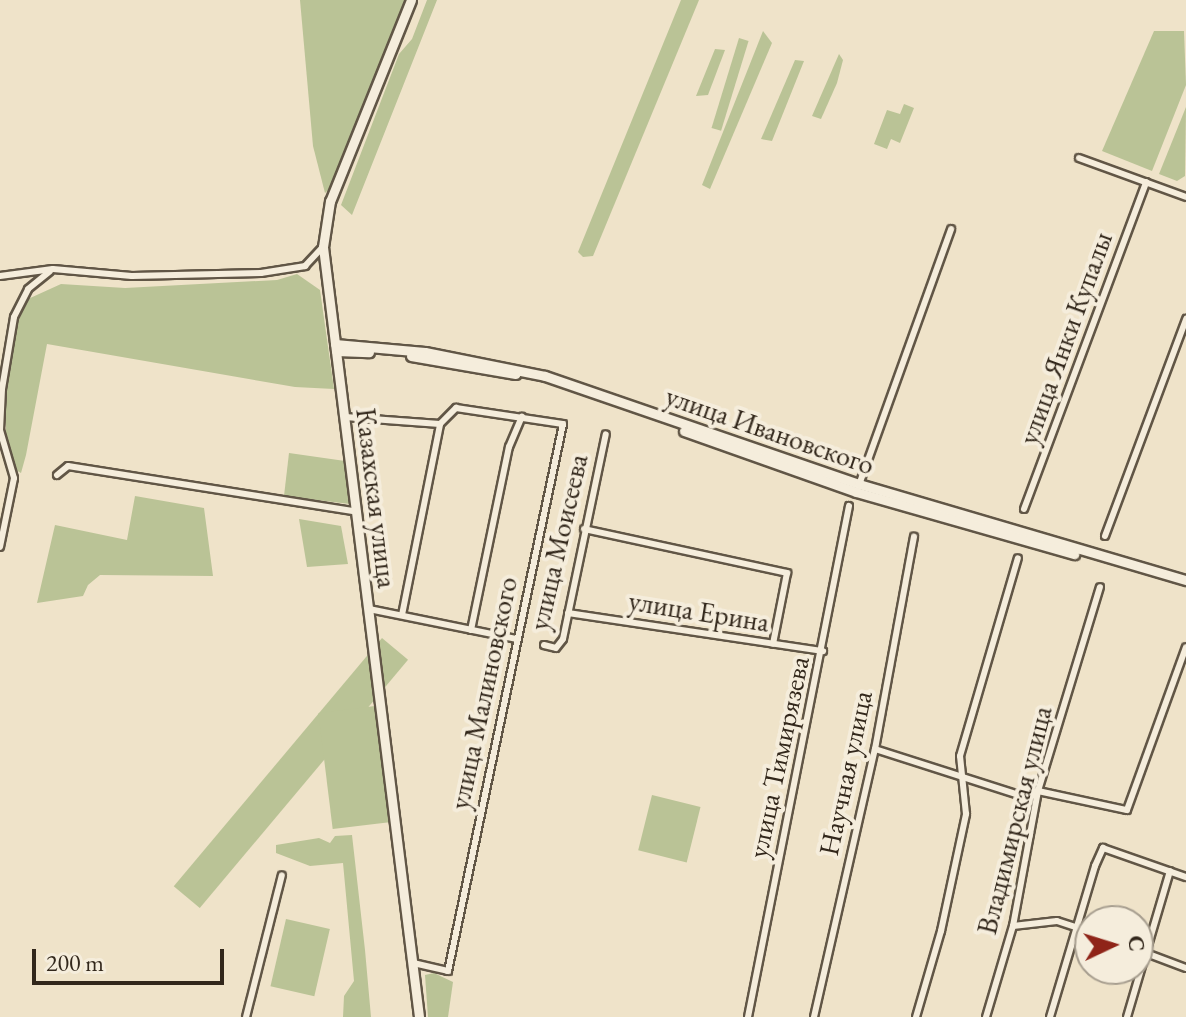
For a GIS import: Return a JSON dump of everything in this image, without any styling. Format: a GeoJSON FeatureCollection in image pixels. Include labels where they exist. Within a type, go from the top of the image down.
{"type":"FeatureCollection","features":[{"type":"Feature","properties":{"kind":"main road","name":"Казахская улица"},"geometry":{"type":"LineString","coordinates":[[411,0],[330,201],[323,247],[419,1017]]}},
{"type":"Feature","properties":{"kind":"main road","name":"улица Ивановского"},"geometry":{"type":"LineString","coordinates":[[336,347],[425,352],[534,373],[858,488],[1186,583]]}},
{"type":"Feature","properties":{"kind":"street"},"geometry":{"type":"LineString","coordinates":[[1079,158],[1186,197]]}},
{"type":"Feature","properties":{"kind":"street","name":"улица Янки Купалы"},"geometry":{"type":"LineString","coordinates":[[1024,509],[1146,182]]}},
{"type":"Feature","properties":{"kind":"street"},"geometry":{"type":"LineString","coordinates":[[858,488],[867,455],[951,229]]}},
{"type":"Feature","properties":{"kind":"street"},"geometry":{"type":"LineString","coordinates":[[0,276],[53,269],[132,276],[261,273],[305,266],[323,247]]}},
{"type":"Feature","properties":{"kind":"street"},"geometry":{"type":"LineString","coordinates":[[0,401],[14,317],[20,301],[28,289],[53,269]]}},
{"type":"Feature","properties":{"kind":"street"},"geometry":{"type":"LineString","coordinates":[[1105,536],[1186,319]]}},
{"type":"Feature","properties":{"kind":"street"},"geometry":{"type":"LineString","coordinates":[[0,547],[14,478],[0,430],[2,389]]}},
{"type":"Feature","properties":{"kind":"street"},"geometry":{"type":"LineString","coordinates":[[402,615],[440,424],[456,408],[522,417],[509,447],[471,630]]}},
{"type":"Feature","properties":{"kind":"street"},"geometry":{"type":"LineString","coordinates":[[345,417],[440,424]]}},
{"type":"Feature","properties":{"kind":"street","name":"улица Малиновского"},"geometry":{"type":"LineString","coordinates":[[413,963],[448,971],[563,424],[522,417]]}},
{"type":"Feature","properties":{"kind":"street","name":"улица Моисеева"},"geometry":{"type":"LineString","coordinates":[[544,645],[556,648],[560,645],[606,434]]}},
{"type":"Feature","properties":{"kind":"street"},"geometry":{"type":"LineString","coordinates":[[57,475],[68,466],[357,512]]}},
{"type":"Feature","properties":{"kind":"street","name":"улица Тимирязева"},"geometry":{"type":"LineString","coordinates":[[748,1017],[823,651],[849,506]]}},
{"type":"Feature","properties":{"kind":"street"},"geometry":{"type":"LineString","coordinates":[[584,529],[787,573],[773,644]]}},
{"type":"Feature","properties":{"kind":"street","name":"Научная улица"},"geometry":{"type":"LineString","coordinates":[[814,1017],[875,749],[914,537]]}},
{"type":"Feature","properties":{"kind":"street"},"geometry":{"type":"LineString","coordinates":[[916,1017],[941,931],[966,814],[960,756],[1018,558]]}},
{"type":"Feature","properties":{"kind":"street","name":"Владимирская улица"},"geometry":{"type":"LineString","coordinates":[[986,1017],[1013,926],[1038,791],[1100,587]]}},
{"type":"Feature","properties":{"kind":"street"},"geometry":{"type":"LineString","coordinates":[[369,609],[516,639]]}},
{"type":"Feature","properties":{"kind":"street","name":"улица Ерина"},"geometry":{"type":"LineString","coordinates":[[568,613],[823,651]]}},
{"type":"Feature","properties":{"kind":"street"},"geometry":{"type":"LineString","coordinates":[[875,749],[1022,796],[1030,797],[1038,791],[1127,810],[1186,647]]}},
{"type":"Feature","properties":{"kind":"street"},"geometry":{"type":"LineString","coordinates":[[1084,905],[1103,848],[1186,877]]}},
{"type":"Feature","properties":{"kind":"street"},"geometry":{"type":"LineString","coordinates":[[1154,926],[1170,871]]}},
{"type":"Feature","properties":{"kind":"street"},"geometry":{"type":"LineString","coordinates":[[246,1017],[282,875]]}},
{"type":"Feature","properties":{"kind":"street"},"geometry":{"type":"LineString","coordinates":[[1013,926],[1038,921],[1074,927]]}},
{"type":"Feature","properties":{"kind":"street"},"geometry":{"type":"LineString","coordinates":[[1050,1017],[1074,938]]}},
{"type":"Feature","properties":{"kind":"street"},"geometry":{"type":"LineString","coordinates":[[1154,956],[1186,968]]}},
{"type":"Feature","properties":{"kind":"street"},"geometry":{"type":"LineString","coordinates":[[1127,1017],[1136,985]]}},
{"type":"Feature","properties":{"kind":"green space"},"geometry":{"type":"Polygon","coordinates":[[[300,0],[407,0],[333,186],[325,193],[313,146],[300,0]]]}},
{"type":"Feature","properties":{"kind":"green space"},"geometry":{"type":"Polygon","coordinates":[[[427,0],[437,0],[352,215],[341,205],[399,54],[412,39],[427,0]]]}},
{"type":"Feature","properties":{"kind":"green space"},"geometry":{"type":"Polygon","coordinates":[[[681,0],[699,0],[593,256],[583,257],[578,252],[681,0]]]}},
{"type":"Feature","properties":{"kind":"green space"},"geometry":{"type":"Polygon","coordinates":[[[763,31],[772,43],[710,189],[702,185],[763,31]]]}},
{"type":"Feature","properties":{"kind":"green space"},"geometry":{"type":"Polygon","coordinates":[[[1154,31],[1184,31],[1186,85],[1152,171],[1102,151],[1154,31]]]}},
{"type":"Feature","properties":{"kind":"green space"},"geometry":{"type":"Polygon","coordinates":[[[739,38],[749,41],[721,131],[712,128],[739,38]]]}},
{"type":"Feature","properties":{"kind":"green space"},"geometry":{"type":"Polygon","coordinates":[[[715,49],[725,50],[708,95],[696,96],[715,49]]]}},
{"type":"Feature","properties":{"kind":"green space"},"geometry":{"type":"Polygon","coordinates":[[[839,54],[843,60],[837,83],[821,119],[812,116],[839,54]]]}},
{"type":"Feature","properties":{"kind":"green space"},"geometry":{"type":"Polygon","coordinates":[[[795,60],[804,61],[772,141],[761,139],[795,60]]]}},
{"type":"Feature","properties":{"kind":"green space"},"geometry":{"type":"Polygon","coordinates":[[[904,104],[914,108],[900,143],[891,139],[887,149],[874,144],[887,110],[900,114],[904,104]]]}},
{"type":"Feature","properties":{"kind":"green space"},"geometry":{"type":"Polygon","coordinates":[[[1186,107],[1185,176],[1177,181],[1159,174],[1186,107]]]}},
{"type":"Feature","properties":{"kind":"green space"},"geometry":{"type":"Polygon","coordinates":[[[297,274],[320,290],[334,389],[295,387],[47,344],[26,455],[21,473],[16,470],[6,436],[5,390],[15,328],[28,299],[61,284],[125,288],[277,280],[297,274]]]}},
{"type":"Feature","properties":{"kind":"green space"},"geometry":{"type":"Polygon","coordinates":[[[289,453],[345,461],[350,504],[284,496],[289,453]]]}},
{"type":"Feature","properties":{"kind":"green space"},"geometry":{"type":"Polygon","coordinates":[[[135,496],[204,508],[213,576],[100,575],[88,585],[83,596],[37,603],[55,525],[127,540],[135,496]]]}},
{"type":"Feature","properties":{"kind":"green space"},"geometry":{"type":"Polygon","coordinates":[[[299,519],[341,526],[348,564],[307,567],[299,519]]]}},
{"type":"Feature","properties":{"kind":"green space"},"geometry":{"type":"Polygon","coordinates":[[[382,638],[408,660],[200,908],[174,886],[382,638]]]}},
{"type":"Feature","properties":{"kind":"green space"},"geometry":{"type":"Polygon","coordinates":[[[375,706],[389,822],[333,829],[318,713],[375,706]]]}},
{"type":"Feature","properties":{"kind":"green space"},"geometry":{"type":"Polygon","coordinates":[[[652,795],[701,807],[687,862],[638,850],[652,795]]]}},
{"type":"Feature","properties":{"kind":"green space"},"geometry":{"type":"Polygon","coordinates":[[[352,835],[371,1017],[343,1017],[344,996],[354,981],[343,863],[310,866],[276,853],[276,845],[319,838],[330,843],[335,836],[352,835]]]}},
{"type":"Feature","properties":{"kind":"green space"},"geometry":{"type":"Polygon","coordinates":[[[286,919],[330,929],[314,996],[270,986],[286,919]]]}},
{"type":"Feature","properties":{"kind":"green space"},"geometry":{"type":"Polygon","coordinates":[[[434,973],[453,982],[448,1017],[428,1017],[425,975],[434,973]]]}}]}
